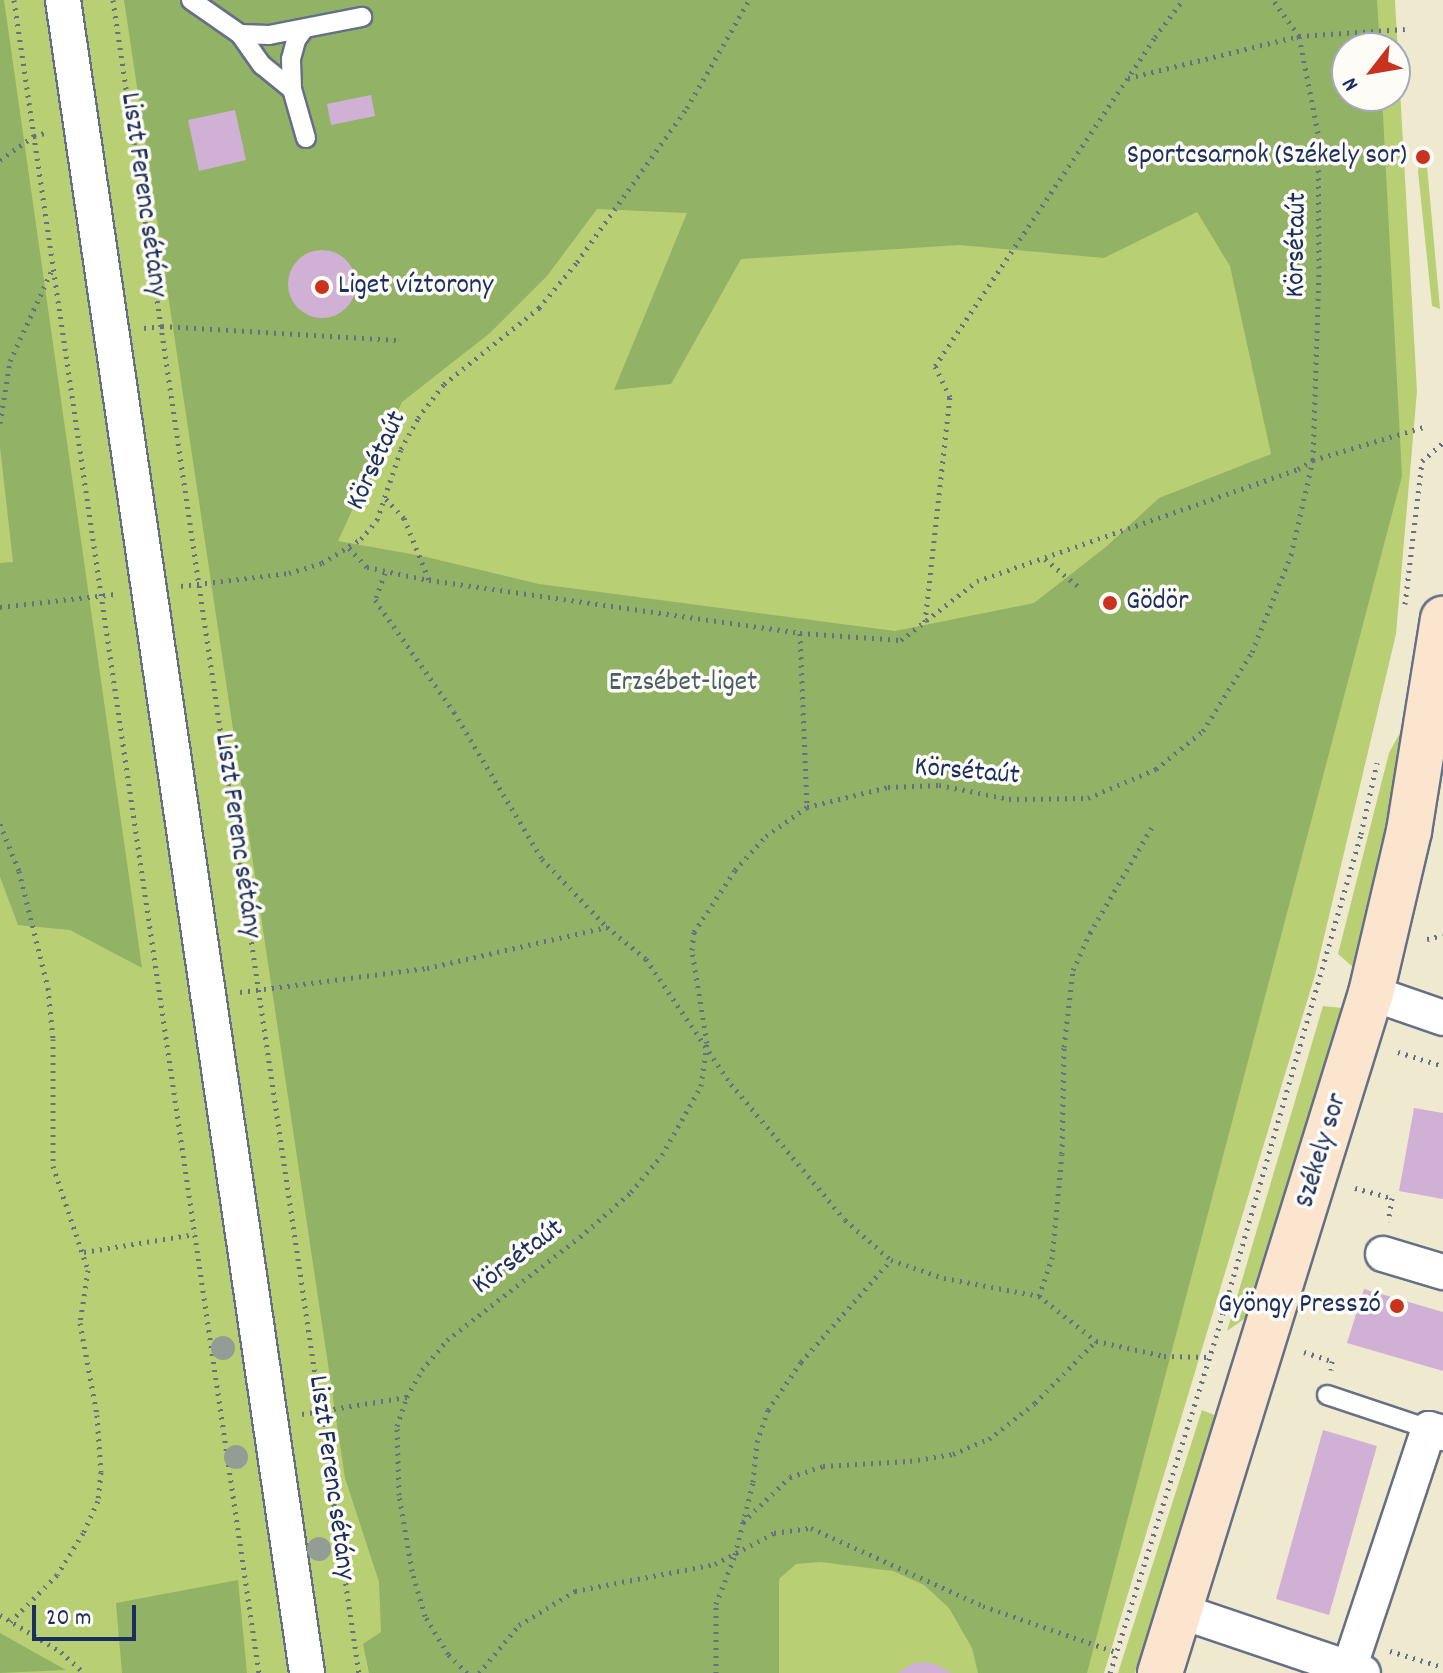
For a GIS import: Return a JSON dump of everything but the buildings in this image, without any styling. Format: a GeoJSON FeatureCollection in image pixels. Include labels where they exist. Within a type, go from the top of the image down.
{"type":"FeatureCollection","features":[{"type":"Feature","properties":{"kind":"street","name":"Liszt Ferenc sétány"},"geometry":{"type":"LineString","coordinates":[[63,0],[307,1673]]}},
{"type":"Feature","properties":{"kind":"street","name":"Székely sor"},"geometry":{"type":"LineString","coordinates":[[1160,1673],[1371,993],[1409,831],[1424,615]]}},
{"type":"Feature","properties":{"kind":"street"},"geometry":{"type":"LineString","coordinates":[[1371,993],[1443,1018]]}},
{"type":"Feature","properties":{"kind":"street"},"geometry":{"type":"LineString","coordinates":[[1383,1254],[1443,1272]]}},
{"type":"Feature","properties":{"kind":"street"},"geometry":{"type":"LineString","coordinates":[[1180,1611],[1357,1661],[1436,1431]]}},
{"type":"Feature","properties":{"kind":"lane"},"geometry":{"type":"LineString","coordinates":[[191,0],[240,34],[262,65],[292,89]]}},
{"type":"Feature","properties":{"kind":"lane"},"geometry":{"type":"LineString","coordinates":[[240,34],[269,35],[362,17]]}},
{"type":"Feature","properties":{"kind":"lane"},"geometry":{"type":"LineString","coordinates":[[304,29],[296,40],[291,59],[292,89],[306,138]]}},
{"type":"Feature","properties":{"kind":"lane"},"geometry":{"type":"LineString","coordinates":[[1327,1395],[1436,1431]]}},
{"type":"Feature","properties":{"kind":"path"},"geometry":{"type":"LineString","coordinates":[[14,0],[259,1673]]}},
{"type":"Feature","properties":{"kind":"path","name":"Liszt Ferenc sétány"},"geometry":{"type":"LineString","coordinates":[[113,0],[359,1673]]}},
{"type":"Feature","properties":{"kind":"path","name":"Körsétaút"},"geometry":{"type":"LineString","coordinates":[[0,607],[289,573],[322,563],[349,548],[377,520],[401,449],[418,418],[444,384],[539,308],[577,262],[687,108],[749,0]]}},
{"type":"Feature","properties":{"kind":"path"},"geometry":{"type":"LineString","coordinates":[[925,622],[950,397],[935,366],[1183,0]]}},
{"type":"Feature","properties":{"kind":"path","name":"Körsétaút"},"geometry":{"type":"LineString","coordinates":[[467,1673],[448,1654],[425,1616],[412,1571],[395,1457],[397,1426],[407,1397],[422,1370],[447,1340],[631,1192],[662,1155],[701,1086],[707,1043],[692,950],[694,932],[735,870],[766,836],[807,807],[888,787],[939,785],[1009,799],[1088,798],[1156,769],[1203,731],[1252,652],[1291,555],[1313,460],[1319,268],[1318,133],[1299,36],[1273,0]]}},
{"type":"Feature","properties":{"kind":"path"},"geometry":{"type":"LineString","coordinates":[[1127,79],[1299,36],[1405,29]]}},
{"type":"Feature","properties":{"kind":"path"},"geometry":{"type":"LineString","coordinates":[[0,160],[34,136],[80,125]]}},
{"type":"Feature","properties":{"kind":"path"},"geometry":{"type":"LineString","coordinates":[[0,423],[10,361],[53,267]]}},
{"type":"Feature","properties":{"kind":"path"},"geometry":{"type":"LineString","coordinates":[[162,326],[398,340]]}},
{"type":"Feature","properties":{"kind":"path"},"geometry":{"type":"LineString","coordinates":[[349,548],[367,567],[385,573],[800,633],[901,640],[977,581],[1298,469],[1313,460],[1424,427]]}},
{"type":"Feature","properties":{"kind":"path"},"geometry":{"type":"LineString","coordinates":[[1424,615],[1422,461],[1443,443]]}},
{"type":"Feature","properties":{"kind":"path"},"geometry":{"type":"LineString","coordinates":[[386,499],[404,518],[429,580]]}},
{"type":"Feature","properties":{"kind":"path"},"geometry":{"type":"LineString","coordinates":[[1044,558],[1079,587]]}},
{"type":"Feature","properties":{"kind":"path"},"geometry":{"type":"LineString","coordinates":[[385,573],[375,600],[454,712],[542,859],[607,927],[646,959],[707,1043],[731,1084],[845,1220],[891,1260],[944,1278],[1039,1296],[1096,1341],[1164,1356],[1210,1357]]}},
{"type":"Feature","properties":{"kind":"path"},"geometry":{"type":"LineString","coordinates":[[800,633],[807,807]]}},
{"type":"Feature","properties":{"kind":"path"},"geometry":{"type":"LineString","coordinates":[[1110,1673],[1210,1357],[1361,834],[1378,759]]}},
{"type":"Feature","properties":{"kind":"path"},"geometry":{"type":"LineString","coordinates":[[0,824],[19,871],[48,988],[53,1039],[53,1166],[88,1270],[80,1323],[97,1415],[101,1472],[98,1501],[83,1533],[57,1575],[10,1622]]}},
{"type":"Feature","properties":{"kind":"path"},"geometry":{"type":"LineString","coordinates":[[1039,1296],[1052,1259],[1062,1154],[1064,1047],[1073,970],[1096,921],[1153,825]]}},
{"type":"Feature","properties":{"kind":"path"},"geometry":{"type":"LineString","coordinates":[[208,997],[427,968],[607,927]]}},
{"type":"Feature","properties":{"kind":"path"},"geometry":{"type":"LineString","coordinates":[[1427,939],[1443,935]]}},
{"type":"Feature","properties":{"kind":"path"},"geometry":{"type":"LineString","coordinates":[[1398,1052],[1443,1066]]}},
{"type":"Feature","properties":{"kind":"path"},"geometry":{"type":"LineString","coordinates":[[1355,1188],[1392,1198],[1383,1254]]}},
{"type":"Feature","properties":{"kind":"path"},"geometry":{"type":"LineString","coordinates":[[84,1252],[195,1234]]}},
{"type":"Feature","properties":{"kind":"path"},"geometry":{"type":"LineString","coordinates":[[716,1673],[716,1604],[735,1555],[757,1442],[768,1410],[801,1362],[891,1260]]}},
{"type":"Feature","properties":{"kind":"path"},"geometry":{"type":"LineString","coordinates":[[743,1522],[790,1477],[823,1466],[910,1461],[953,1454],[989,1439],[1035,1403],[1096,1341]]}},
{"type":"Feature","properties":{"kind":"path"},"geometry":{"type":"LineString","coordinates":[[269,1419],[407,1397]]}},
{"type":"Feature","properties":{"kind":"path"},"geometry":{"type":"LineString","coordinates":[[479,1673],[519,1625],[575,1591],[690,1570],[735,1555],[774,1533],[811,1528],[983,1606],[1116,1652]]}},
{"type":"Feature","properties":{"kind":"path"},"geometry":{"type":"LineString","coordinates":[[0,1615],[61,1652],[84,1673]]}},
{"type":"Feature","properties":{"kind":"path"},"geometry":{"type":"LineString","coordinates":[[1357,1661],[1443,1667]]}},
{"type":"Feature","properties":{"kind":"green space","name":"Erzsébet-liget"},"geometry":{"type":"Polygon","coordinates":[[[0,0],[1395,0],[1397,32],[1331,32],[1331,112],[1401,112],[1417,391],[1396,634],[1315,975],[1104,1673],[0,1673],[0,0]]]}},
{"type":"Feature","properties":{"kind":"green space"},"geometry":{"type":"Polygon","coordinates":[[[0,0],[4,0],[142,968],[70,930],[18,925],[0,877],[0,563],[13,562],[0,447],[0,0]]]}},
{"type":"Feature","properties":{"kind":"green space","name":"Erzsébet-liget"},"geometry":{"type":"Polygon","coordinates":[[[124,0],[1377,0],[1379,32],[1331,32],[1331,112],[1383,112],[1402,476],[1087,1673],[978,1673],[972,1648],[949,1608],[924,1585],[893,1571],[820,1562],[796,1564],[779,1579],[779,1673],[369,1673],[363,1644],[381,1632],[379,1582],[345,1478],[124,0]],[[597,209],[547,276],[490,333],[402,402],[338,541],[422,556],[539,584],[895,631],[1034,603],[1107,546],[1159,498],[1271,454],[1230,266],[1197,212],[1104,258],[959,245],[741,259],[671,384],[614,390],[687,213],[597,209]]]}},
{"type":"Feature","properties":{"kind":"green space"},"geometry":{"type":"Polygon","coordinates":[[[1420,162],[1427,166],[1440,309],[1432,306],[1418,171],[1420,162]]]}},
{"type":"Feature","properties":{"kind":"green space"},"geometry":{"type":"Polygon","coordinates":[[[1407,720],[1389,819],[1353,967],[1338,954],[1389,753],[1407,720]]]}},
{"type":"Feature","properties":{"kind":"green space"},"geometry":{"type":"Polygon","coordinates":[[[1323,1006],[1342,1008],[1337,1028],[1258,1287],[1247,1317],[1227,1331],[1323,1006]]]}},
{"type":"Feature","properties":{"kind":"green space"},"geometry":{"type":"Polygon","coordinates":[[[1202,1410],[1217,1416],[1135,1673],[1118,1673],[1202,1410]]]}},
{"type":"Feature","properties":{"kind":"green space"},"geometry":{"type":"Polygon","coordinates":[[[238,1580],[247,1673],[122,1673],[116,1603],[238,1580]]]}},
{"type":"Feature","properties":{"kind":"green space"},"geometry":{"type":"Polygon","coordinates":[[[0,1633],[66,1670],[0,1673],[0,1633]]]}},
{"type":"Feature","properties":{"kind":"place","name":"Sportcsarnok (Székely sor)"},"geometry":{"type":"Point","coordinates":[1423,157]}},
{"type":"Feature","properties":{"kind":"place","name":"Liget víztorony"},"geometry":{"type":"Point","coordinates":[322,287]}},
{"type":"Feature","properties":{"kind":"place","name":"Gödör"},"geometry":{"type":"Point","coordinates":[1110,603]}},
{"type":"Feature","properties":{"kind":"place","name":"Gyöngy Presszó"},"geometry":{"type":"Point","coordinates":[1397,1306]}}]}
